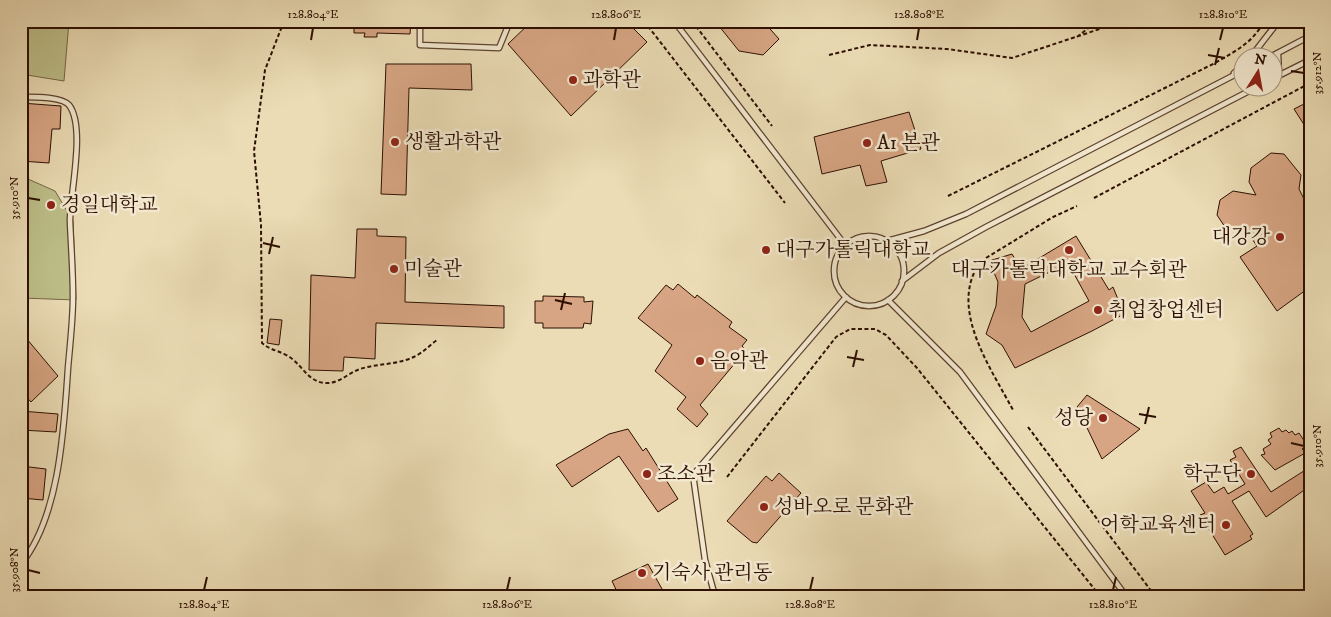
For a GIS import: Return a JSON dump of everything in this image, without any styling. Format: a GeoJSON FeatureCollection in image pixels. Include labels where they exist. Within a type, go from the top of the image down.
{"type":"FeatureCollection","features":[{"type":"Feature","properties":{"kind":"lane"},"geometry":{"type":"LineString","coordinates":[[420,21],[420,46],[499,48],[510,21]]}},
{"type":"Feature","properties":{"kind":"lane"},"geometry":{"type":"LineString","coordinates":[[674,21],[845,245]]}},
{"type":"Feature","properties":{"kind":"lane"},"geometry":{"type":"LineString","coordinates":[[1258,48],[1274,27],[1275,21]]}},
{"type":"Feature","properties":{"kind":"lane"},"geometry":{"type":"LineString","coordinates":[[1284,49],[1310,36]]}},
{"type":"Feature","properties":{"kind":"lane"},"geometry":{"type":"LineString","coordinates":[[1284,73],[1310,60]]}},
{"type":"Feature","properties":{"kind":"lane"},"geometry":{"type":"LineString","coordinates":[[1230,78],[1234,74]]}},
{"type":"Feature","properties":{"kind":"lane"},"geometry":{"type":"LineString","coordinates":[[887,241],[924,231],[966,214],[1234,76]]}},
{"type":"Feature","properties":{"kind":"lane"},"geometry":{"type":"LineString","coordinates":[[21,96],[58,99],[68,104],[75,118],[76,145],[70,219],[74,298],[62,444],[52,496],[41,530],[21,564]]}},
{"type":"Feature","properties":{"kind":"lane"},"geometry":{"type":"LineString","coordinates":[[902,281],[939,253],[978,231],[1236,98]]}},
{"type":"Feature","properties":{"kind":"lane"},"geometry":{"type":"LineString","coordinates":[[865,236],[877,237],[887,241],[896,249],[902,259],[904,270],[897,292],[888,300],[879,304],[864,306],[853,302],[836,285],[834,264],[838,255],[845,245],[865,236]]}},
{"type":"Feature","properties":{"kind":"lane"},"geometry":{"type":"LineString","coordinates":[[715,596],[705,560],[693,474],[846,297]]}},
{"type":"Feature","properties":{"kind":"lane"},"geometry":{"type":"LineString","coordinates":[[888,300],[960,372],[1126,596]]}},
{"type":"Feature","properties":{"kind":"path"},"geometry":{"type":"LineString","coordinates":[[284,21],[265,70],[254,151],[261,225],[262,343],[270,350],[286,355],[295,361],[315,381],[326,383],[338,382],[360,369],[402,361],[419,355],[437,340]]}},
{"type":"Feature","properties":{"kind":"path"},"geometry":{"type":"LineString","coordinates":[[644,21],[785,203]]}},
{"type":"Feature","properties":{"kind":"path"},"geometry":{"type":"LineString","coordinates":[[692,21],[772,126]]}},
{"type":"Feature","properties":{"kind":"path"},"geometry":{"type":"LineString","coordinates":[[1075,38],[1097,21]]}},
{"type":"Feature","properties":{"kind":"path"},"geometry":{"type":"LineString","coordinates":[[829,55],[870,45],[947,50],[1012,58],[1124,21]]}},
{"type":"Feature","properties":{"kind":"path"},"geometry":{"type":"LineString","coordinates":[[948,196],[1215,63],[1247,44],[1264,21]]}},
{"type":"Feature","properties":{"kind":"path"},"geometry":{"type":"LineString","coordinates":[[1094,198],[1310,83]]}},
{"type":"Feature","properties":{"kind":"path"},"geometry":{"type":"LineString","coordinates":[[986,258],[1053,217],[1078,206]]}},
{"type":"Feature","properties":{"kind":"path"},"geometry":{"type":"LineString","coordinates":[[974,273],[968,286],[967,303],[972,326],[982,352],[1013,410]]}},
{"type":"Feature","properties":{"kind":"path"},"geometry":{"type":"LineString","coordinates":[[727,477],[836,337],[850,329],[875,329],[886,335],[917,368],[1100,596]]}},
{"type":"Feature","properties":{"kind":"path"},"geometry":{"type":"LineString","coordinates":[[1028,427],[1156,596]]}},
{"type":"Feature","properties":{"kind":"green space"},"geometry":{"type":"Polygon","coordinates":[[[21,21],[69,21],[64,81],[21,74],[21,21]]]}},
{"type":"Feature","properties":{"kind":"green space"},"geometry":{"type":"Polygon","coordinates":[[[21,179],[28,179],[55,191],[73,221],[76,300],[21,298],[21,179]]]}},
{"type":"Feature","properties":{"kind":"building"},"geometry":{"type":"Polygon","coordinates":[[[354,21],[411,21],[410,34],[377,33],[377,37],[364,37],[365,33],[354,33],[354,21]]]}},
{"type":"Feature","properties":{"kind":"building","name":"과학관"},"geometry":{"type":"Polygon","coordinates":[[[532,21],[626,21],[647,42],[571,116],[508,44],[532,21]]]}},
{"type":"Feature","properties":{"kind":"building"},"geometry":{"type":"Polygon","coordinates":[[[715,21],[763,21],[779,39],[763,55],[739,51],[715,21]]]}},
{"type":"Feature","properties":{"kind":"building","name":"생활과학관"},"geometry":{"type":"Polygon","coordinates":[[[386,64],[471,64],[472,90],[409,88],[406,195],[381,194],[386,64]]]}},
{"type":"Feature","properties":{"kind":"building"},"geometry":{"type":"Polygon","coordinates":[[[1310,101],[1310,134],[1294,109],[1310,101]]]}},
{"type":"Feature","properties":{"kind":"building"},"geometry":{"type":"Polygon","coordinates":[[[21,103],[61,106],[60,129],[52,129],[49,163],[21,161],[21,103]]]}},
{"type":"Feature","properties":{"kind":"building","name":"A1 본관"},"geometry":{"type":"Polygon","coordinates":[[[909,112],[921,149],[881,161],[887,182],[866,186],[860,165],[822,174],[814,137],[909,112]]]}},
{"type":"Feature","properties":{"kind":"building","name":"대강강"},"geometry":{"type":"Polygon","coordinates":[[[1271,153],[1284,154],[1301,175],[1299,189],[1306,203],[1310,203],[1310,287],[1277,311],[1240,257],[1257,246],[1245,229],[1225,227],[1217,215],[1220,200],[1233,191],[1256,195],[1249,182],[1251,168],[1271,153]]]}},
{"type":"Feature","properties":{"kind":"building"},"geometry":{"type":"Polygon","coordinates":[[[357,229],[377,229],[377,236],[406,237],[405,302],[504,306],[504,328],[376,323],[375,359],[344,357],[343,371],[309,370],[311,275],[355,278],[357,229]]]}},
{"type":"Feature","properties":{"kind":"building","name":"취업창업센터"},"geometry":{"type":"Polygon","coordinates":[[[1076,236],[1109,290],[1113,287],[1124,314],[1015,368],[1002,345],[986,334],[996,306],[998,282],[989,261],[1012,254],[1021,269],[1076,236]],[[1068,263],[1025,284],[1022,317],[1031,332],[1089,301],[1068,263]]]}},
{"type":"Feature","properties":{"kind":"building","name":"음악관"},"geometry":{"type":"Polygon","coordinates":[[[678,284],[695,298],[697,295],[732,322],[729,327],[747,340],[742,346],[746,350],[700,405],[708,414],[697,427],[677,409],[686,397],[655,371],[672,345],[638,318],[666,285],[673,290],[678,284]]]}},
{"type":"Feature","properties":{"kind":"building"},"geometry":{"type":"Polygon","coordinates":[[[543,296],[584,297],[584,302],[593,301],[591,324],[584,323],[583,328],[543,328],[543,323],[535,323],[535,301],[543,301],[543,296]]]}},
{"type":"Feature","properties":{"kind":"building"},"geometry":{"type":"Polygon","coordinates":[[[270,319],[282,320],[279,345],[267,343],[270,319]]]}},
{"type":"Feature","properties":{"kind":"building"},"geometry":{"type":"Polygon","coordinates":[[[21,332],[58,376],[31,402],[21,391],[21,332]]]}},
{"type":"Feature","properties":{"kind":"building","name":"성당"},"geometry":{"type":"Polygon","coordinates":[[[1087,395],[1140,429],[1102,459],[1077,407],[1087,395]]]}},
{"type":"Feature","properties":{"kind":"building"},"geometry":{"type":"Polygon","coordinates":[[[21,411],[58,414],[56,432],[21,430],[21,411]]]}},
{"type":"Feature","properties":{"kind":"building"},"geometry":{"type":"Polygon","coordinates":[[[1279,428],[1282,432],[1286,430],[1289,433],[1292,431],[1295,435],[1299,433],[1307,445],[1302,449],[1307,452],[1275,470],[1261,455],[1265,454],[1263,449],[1271,444],[1268,440],[1272,437],[1270,433],[1279,428]]]}},
{"type":"Feature","properties":{"kind":"building","name":"조소관"},"geometry":{"type":"Polygon","coordinates":[[[628,429],[643,451],[646,448],[678,499],[658,512],[619,456],[572,487],[556,465],[609,434],[628,429]]]}},
{"type":"Feature","properties":{"kind":"building"},"geometry":{"type":"Polygon","coordinates":[[[1241,447],[1271,492],[1310,467],[1310,486],[1266,517],[1249,491],[1232,501],[1253,534],[1250,536],[1252,539],[1225,555],[1200,515],[1205,513],[1191,491],[1206,482],[1214,493],[1224,487],[1228,494],[1245,484],[1230,460],[1236,457],[1233,451],[1241,447]]]}},
{"type":"Feature","properties":{"kind":"building"},"geometry":{"type":"Polygon","coordinates":[[[21,466],[46,469],[43,500],[21,498],[21,466]]]}},
{"type":"Feature","properties":{"kind":"building","name":"성바오로 문화관"},"geometry":{"type":"Polygon","coordinates":[[[779,473],[801,493],[757,543],[752,542],[727,521],[766,476],[772,481],[779,473]]]}},
{"type":"Feature","properties":{"kind":"building","name":"기숙사 관리동"},"geometry":{"type":"Polygon","coordinates":[[[648,564],[666,596],[619,596],[612,581],[648,564]]]}},
{"type":"Feature","properties":{"kind":"place","name":"과학관"},"geometry":{"type":"Point","coordinates":[573,80]}},
{"type":"Feature","properties":{"kind":"place","name":"생활과학관"},"geometry":{"type":"Point","coordinates":[395,142]}},
{"type":"Feature","properties":{"kind":"place","name":"A1 본관"},"geometry":{"type":"Point","coordinates":[867,143]}},
{"type":"Feature","properties":{"kind":"place","name":"경일대학교"},"geometry":{"type":"Point","coordinates":[51,205]}},
{"type":"Feature","properties":{"kind":"place","name":"대강강"},"geometry":{"type":"Point","coordinates":[1280,237]}},
{"type":"Feature","properties":{"kind":"place","name":"대구가톨릭대학교"},"geometry":{"type":"Point","coordinates":[766,250]}},
{"type":"Feature","properties":{"kind":"place","name":"대구가톨릭대학교 교수회관"},"geometry":{"type":"Point","coordinates":[1069,250]}},
{"type":"Feature","properties":{"kind":"place","name":"미술관"},"geometry":{"type":"Point","coordinates":[394,269]}},
{"type":"Feature","properties":{"kind":"place","name":"취업창업센터"},"geometry":{"type":"Point","coordinates":[1098,310]}},
{"type":"Feature","properties":{"kind":"place","name":"음악관"},"geometry":{"type":"Point","coordinates":[700,361]}},
{"type":"Feature","properties":{"kind":"place","name":"성당"},"geometry":{"type":"Point","coordinates":[1103,418]}},
{"type":"Feature","properties":{"kind":"place","name":"조소관"},"geometry":{"type":"Point","coordinates":[647,474]}},
{"type":"Feature","properties":{"kind":"place","name":"학군단"},"geometry":{"type":"Point","coordinates":[1251,474]}},
{"type":"Feature","properties":{"kind":"place","name":"성바오로 문화관"},"geometry":{"type":"Point","coordinates":[764,507]}},
{"type":"Feature","properties":{"kind":"place","name":"어학교육센터"},"geometry":{"type":"Point","coordinates":[1226,525]}},
{"type":"Feature","properties":{"kind":"place","name":"기숙사 관리동"},"geometry":{"type":"Point","coordinates":[642,573]}}]}
